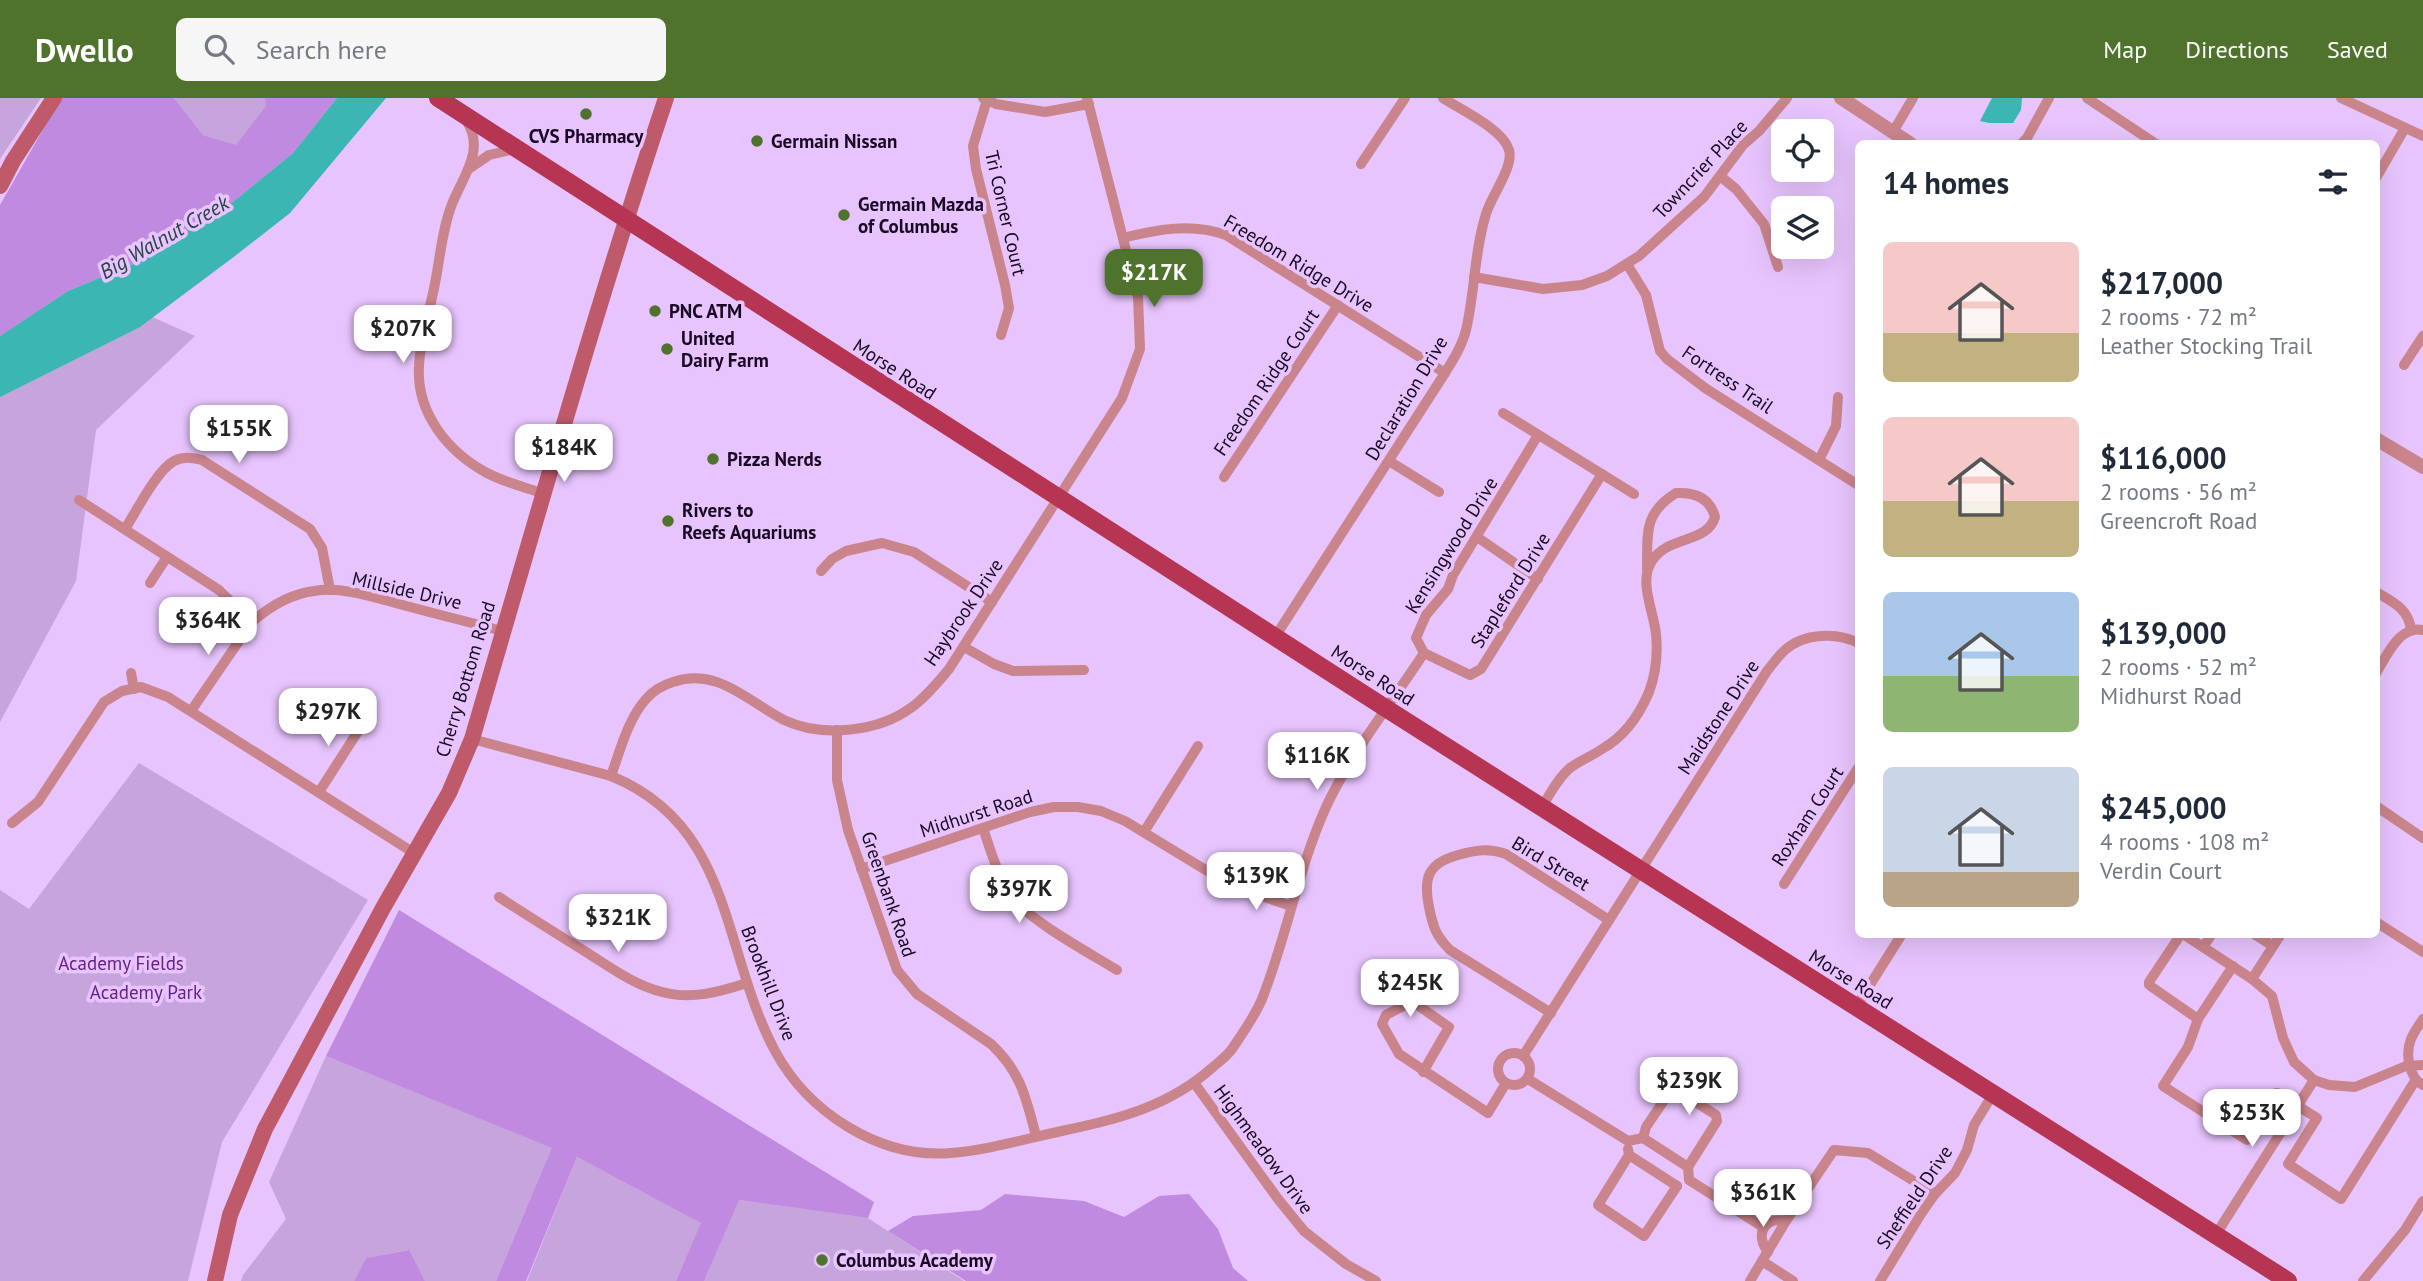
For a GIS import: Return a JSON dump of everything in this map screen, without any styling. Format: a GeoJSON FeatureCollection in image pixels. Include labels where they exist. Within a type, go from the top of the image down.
{"type":"FeatureCollection","features":[{"type":"Feature","properties":{"kind":"main road"},"geometry":{"type":"LineString","coordinates":[[0,186],[54,98]]}},
{"type":"Feature","properties":{"kind":"main road","name":"Morse Road"},"geometry":{"type":"LineString","coordinates":[[438,98],[1058,499],[2288,1281]]}},
{"type":"Feature","properties":{"kind":"main road","name":"Cherry Bottom Road"},"geometry":{"type":"LineString","coordinates":[[215,1281],[230,1215],[265,1129],[449,793],[472,739],[542,493],[666,98]]}},
{"type":"Feature","properties":{"kind":"street"},"geometry":{"type":"LineString","coordinates":[[1361,164],[1405,98]]}},
{"type":"Feature","properties":{"kind":"street","name":"Declaration Drive"},"geometry":{"type":"LineString","coordinates":[[1275,637],[1457,354],[1466,331],[1486,214],[1509,163],[1510,154],[1506,142],[1494,131],[1443,98]]}},
{"type":"Feature","properties":{"kind":"street","name":"Towncrier Place"},"geometry":{"type":"LineString","coordinates":[[1474,277],[1543,289],[1581,285],[1607,276],[1639,256],[1688,212],[1743,145],[1759,131],[1787,98]]}},
{"type":"Feature","properties":{"kind":"street"},"geometry":{"type":"LineString","coordinates":[[1841,98],[1905,140]]}},
{"type":"Feature","properties":{"kind":"street"},"geometry":{"type":"LineString","coordinates":[[1893,132],[1913,98]]}},
{"type":"Feature","properties":{"kind":"street"},"geometry":{"type":"LineString","coordinates":[[2025,140],[2049,98]]}},
{"type":"Feature","properties":{"kind":"street"},"geometry":{"type":"LineString","coordinates":[[2087,98],[2150,140]]}},
{"type":"Feature","properties":{"kind":"street"},"geometry":{"type":"LineString","coordinates":[[2341,98],[2423,136]]}},
{"type":"Feature","properties":{"kind":"street"},"geometry":{"type":"LineString","coordinates":[[985,99],[996,104],[1045,112],[1088,101]]}},
{"type":"Feature","properties":{"kind":"street","name":"Tri Corner Court"},"geometry":{"type":"LineString","coordinates":[[985,99],[973,146],[976,169],[1006,285],[1009,308],[1001,335]]}},
{"type":"Feature","properties":{"kind":"street","name":"Haybrook Drive"},"geometry":{"type":"LineString","coordinates":[[611,776],[633,719],[646,699],[662,686],[680,680],[709,679],[724,683],[784,719],[811,728],[837,730],[871,726],[911,708],[931,690],[964,647],[1122,398],[1140,349],[1138,297],[1088,101]]}},
{"type":"Feature","properties":{"kind":"street"},"geometry":{"type":"LineString","coordinates":[[463,114],[472,128],[474,145],[470,168],[451,206],[442,241],[419,365],[423,399],[433,424],[455,451],[489,474],[542,493]]}},
{"type":"Feature","properties":{"kind":"street"},"geometry":{"type":"LineString","coordinates":[[2380,171],[2405,128]]}},
{"type":"Feature","properties":{"kind":"street"},"geometry":{"type":"LineString","coordinates":[[470,168],[489,155],[515,149]]}},
{"type":"Feature","properties":{"kind":"street"},"geometry":{"type":"LineString","coordinates":[[1720,176],[1736,189],[1764,224],[1778,267]]}},
{"type":"Feature","properties":{"kind":"street","name":"Freedom Ridge Drive"},"geometry":{"type":"LineString","coordinates":[[1123,238],[1164,228],[1205,228],[1226,235],[1445,373]]}},
{"type":"Feature","properties":{"kind":"street","name":"Fortress Trail"},"geometry":{"type":"LineString","coordinates":[[1627,264],[1646,295],[1660,351],[1667,359],[1705,388],[1855,483]]}},
{"type":"Feature","properties":{"kind":"street","name":"Freedom Ridge Court"},"geometry":{"type":"LineString","coordinates":[[1224,477],[1338,305]]}},
{"type":"Feature","properties":{"kind":"street"},"geometry":{"type":"LineString","coordinates":[[2404,366],[2423,335]]}},
{"type":"Feature","properties":{"kind":"street"},"geometry":{"type":"LineString","coordinates":[[1819,460],[1836,426],[1838,397]]}},
{"type":"Feature","properties":{"kind":"street"},"geometry":{"type":"LineString","coordinates":[[1503,413],[1634,494]]}},
{"type":"Feature","properties":{"kind":"street","name":"Kensingwood Drive"},"geometry":{"type":"LineString","coordinates":[[1424,653],[1416,638],[1426,615],[1448,589],[1453,575],[1538,435]]}},
{"type":"Feature","properties":{"kind":"street"},"geometry":{"type":"LineString","coordinates":[[2380,441],[2423,467]]}},
{"type":"Feature","properties":{"kind":"street"},"geometry":{"type":"LineString","coordinates":[[125,529],[163,470],[174,461],[188,457],[202,460],[310,529],[322,548],[330,590]]}},
{"type":"Feature","properties":{"kind":"street"},"geometry":{"type":"LineString","coordinates":[[1389,461],[1439,492]]}},
{"type":"Feature","properties":{"kind":"street","name":"Stapleford Drive"},"geometry":{"type":"LineString","coordinates":[[1424,653],[1464,673],[1476,674],[1602,474]]}},
{"type":"Feature","properties":{"kind":"street"},"geometry":{"type":"LineString","coordinates":[[1542,807],[1564,774],[1619,738],[1644,703],[1655,674],[1657,655],[1656,631],[1648,590],[1647,570],[1646,539],[1648,530],[1662,505],[1676,493],[1695,494],[1709,502],[1715,517],[1710,529],[1673,542],[1651,561],[1647,570]]}},
{"type":"Feature","properties":{"kind":"street"},"geometry":{"type":"LineString","coordinates":[[79,500],[219,590],[252,622]]}},
{"type":"Feature","properties":{"kind":"street"},"geometry":{"type":"LineString","coordinates":[[1477,537],[1538,579]]}},
{"type":"Feature","properties":{"kind":"street"},"geometry":{"type":"LineString","coordinates":[[821,571],[832,559],[846,551],[882,543],[914,552],[992,602]]}},
{"type":"Feature","properties":{"kind":"street"},"geometry":{"type":"LineString","coordinates":[[150,583],[167,557]]}},
{"type":"Feature","properties":{"kind":"street","name":"Millside Drive"},"geometry":{"type":"LineString","coordinates":[[191,711],[252,622],[286,599],[315,590],[366,595],[502,631]]}},
{"type":"Feature","properties":{"kind":"street"},"geometry":{"type":"LineString","coordinates":[[2380,594],[2402,607],[2417,630],[2398,638],[2380,667]]}},
{"type":"Feature","properties":{"kind":"street","name":"Maidstone Drive"},"geometry":{"type":"LineString","coordinates":[[1524,1056],[1767,671],[1786,648],[1816,635],[1855,641]]}},
{"type":"Feature","properties":{"kind":"street"},"geometry":{"type":"LineString","coordinates":[[964,647],[1013,671],[1084,670]]}},
{"type":"Feature","properties":{"kind":"street"},"geometry":{"type":"LineString","coordinates":[[1387,709],[1424,653]]}},
{"type":"Feature","properties":{"kind":"street"},"geometry":{"type":"LineString","coordinates":[[131,673],[134,689]]}},
{"type":"Feature","properties":{"kind":"street"},"geometry":{"type":"LineString","coordinates":[[12,823],[38,802],[104,702],[122,691],[141,687],[168,697],[414,853]]}},
{"type":"Feature","properties":{"kind":"street","name":"Brookhill Drive"},"geometry":{"type":"LineString","coordinates":[[472,739],[611,776],[655,802],[684,828],[701,853],[715,882],[747,983],[775,1051],[789,1074],[816,1104],[852,1130],[893,1146],[949,1154],[1121,1119],[1195,1084],[1230,1052],[1261,1001],[1306,859],[1327,805],[1387,709]]}},
{"type":"Feature","properties":{"kind":"street"},"geometry":{"type":"LineString","coordinates":[[318,792],[364,722]]}},
{"type":"Feature","properties":{"kind":"street","name":"Greenbank Road"},"geometry":{"type":"LineString","coordinates":[[837,730],[837,780],[848,830],[897,970],[917,994],[1001,1053],[1020,1080],[1036,1136]]}},
{"type":"Feature","properties":{"kind":"street"},"geometry":{"type":"LineString","coordinates":[[1144,832],[1198,746]]}},
{"type":"Feature","properties":{"kind":"street","name":"Roxham Court"},"geometry":{"type":"LineString","coordinates":[[1784,884],[1855,773]]}},
{"type":"Feature","properties":{"kind":"street","name":"Midhurst Road"},"geometry":{"type":"LineString","coordinates":[[861,869],[1030,812],[1054,807],[1082,807],[1125,821],[1232,886],[1291,906]]}},
{"type":"Feature","properties":{"kind":"street"},"geometry":{"type":"LineString","coordinates":[[2380,809],[2423,838]]}},
{"type":"Feature","properties":{"kind":"street"},"geometry":{"type":"LineString","coordinates":[[983,828],[998,870],[1014,900],[1033,917],[1117,970]]}},
{"type":"Feature","properties":{"kind":"street","name":"Bird Street"},"geometry":{"type":"LineString","coordinates":[[1551,1013],[1450,950],[1438,938],[1432,923],[1426,890],[1430,873],[1442,859],[1473,850],[1490,849],[1506,854],[1609,920]]}},
{"type":"Feature","properties":{"kind":"street"},"geometry":{"type":"LineString","coordinates":[[499,897],[624,976],[646,987],[664,993],[693,995],[721,992],[747,983]]}},
{"type":"Feature","properties":{"kind":"street"},"geometry":{"type":"LineString","coordinates":[[2380,925],[2423,952]]}},
{"type":"Feature","properties":{"kind":"street"},"geometry":{"type":"LineString","coordinates":[[1856,1007],[1899,938]]}},
{"type":"Feature","properties":{"kind":"street"},"geometry":{"type":"LineString","coordinates":[[2179,938],[2149,985],[2198,1019]]}},
{"type":"Feature","properties":{"kind":"street"},"geometry":{"type":"LineString","coordinates":[[2188,938],[2252,979],[2272,996],[2283,1038],[2294,1062],[2314,1080],[2329,1085],[2355,1087],[2410,1066],[2423,1065]]}},
{"type":"Feature","properties":{"kind":"street"},"geometry":{"type":"LineString","coordinates":[[2203,947],[2209,938]]}},
{"type":"Feature","properties":{"kind":"street"},"geometry":{"type":"LineString","coordinates":[[2260,938],[2273,946]]}},
{"type":"Feature","properties":{"kind":"street"},"geometry":{"type":"LineString","coordinates":[[2252,979],[2278,938]]}},
{"type":"Feature","properties":{"kind":"street"},"geometry":{"type":"LineString","coordinates":[[2233,966],[2198,1019],[2188,1046],[2163,1086],[2247,1140],[2277,1093],[2317,1118],[2288,1164],[2341,1199],[2419,1083],[2410,1066],[2409,1050],[2410,1040],[2423,1019]]}},
{"type":"Feature","properties":{"kind":"street"},"geometry":{"type":"LineString","coordinates":[[1423,1072],[1448,1027],[1416,1004],[1402,1005],[1386,1015],[1382,1024],[1399,1054],[1423,1072],[1488,1113],[1506,1083]]}},
{"type":"Feature","properties":{"kind":"street"},"geometry":{"type":"LineString","coordinates":[[1508,1054],[1524,1056],[1530,1064],[1528,1079],[1520,1085],[1506,1083],[1498,1070],[1500,1060],[1508,1054]]}},
{"type":"Feature","properties":{"kind":"street"},"geometry":{"type":"LineString","coordinates":[[1528,1079],[1628,1142],[1643,1138],[1688,1167]]}},
{"type":"Feature","properties":{"kind":"street"},"geometry":{"type":"LineString","coordinates":[[2216,1236],[2314,1080]]}},
{"type":"Feature","properties":{"kind":"street","name":"Highmeadow Drive"},"geometry":{"type":"LineString","coordinates":[[1195,1084],[1294,1220],[1315,1241],[1360,1277],[1376,1281]]}},
{"type":"Feature","properties":{"kind":"street"},"geometry":{"type":"LineString","coordinates":[[1643,1138],[1646,1127],[1669,1093],[1680,1093],[1716,1115],[1717,1121],[1688,1167],[1689,1180]]}},
{"type":"Feature","properties":{"kind":"street","name":"Sheffield Drive"},"geometry":{"type":"LineString","coordinates":[[1880,1281],[1935,1194],[1955,1172],[1967,1150],[1974,1125],[1993,1094]]}},
{"type":"Feature","properties":{"kind":"street"},"geometry":{"type":"LineString","coordinates":[[1628,1142],[1629,1155],[1598,1205],[1644,1236],[1677,1186],[1689,1180]]}},
{"type":"Feature","properties":{"kind":"street"},"geometry":{"type":"LineString","coordinates":[[1750,1281],[1834,1150],[1868,1153],[1935,1194]]}},
{"type":"Feature","properties":{"kind":"street"},"geometry":{"type":"LineString","coordinates":[[1629,1155],[1677,1186]]}},
{"type":"Feature","properties":{"kind":"street"},"geometry":{"type":"LineString","coordinates":[[1689,1180],[1763,1227]]}},
{"type":"Feature","properties":{"kind":"street"},"geometry":{"type":"LineString","coordinates":[[2363,1281],[2421,1208]]}},
{"type":"Feature","properties":{"kind":"street"},"geometry":{"type":"LineString","coordinates":[[1786,1221],[1770,1221],[1763,1227],[1760,1236],[1765,1257],[1793,1281]]}},
{"type":"Feature","properties":{"kind":"green space"},"geometry":{"type":"Polygon","coordinates":[[[0,98],[41,98],[0,159],[0,98]]]}},
{"type":"Feature","properties":{"kind":"green space"},"geometry":{"type":"Polygon","coordinates":[[[174,98],[265,98],[267,106],[237,146],[203,135],[174,98]]]}},
{"type":"Feature","properties":{"kind":"green space"},"geometry":{"type":"Polygon","coordinates":[[[105,296],[195,336],[96,430],[76,581],[0,722],[0,365],[105,296]]]}},
{"type":"Feature","properties":{"kind":"green space","name":"Academy Park"},"geometry":{"type":"Polygon","coordinates":[[[139,763],[368,900],[222,1142],[188,1281],[0,1281],[0,890],[29,909],[139,763]]]}},
{"type":"Feature","properties":{"kind":"green space"},"geometry":{"type":"Polygon","coordinates":[[[326,1056],[553,1148],[496,1281],[425,1281],[408,1250],[366,1258],[354,1281],[241,1281],[286,1219],[269,1182],[326,1056]]]}},
{"type":"Feature","properties":{"kind":"green space"},"geometry":{"type":"Polygon","coordinates":[[[577,1157],[702,1223],[676,1281],[527,1281],[577,1157]]]}},
{"type":"Feature","properties":{"kind":"green space","name":"Columbus Academy"},"geometry":{"type":"Polygon","coordinates":[[[738,1200],[868,1218],[964,1281],[704,1281],[738,1200]]]}},
{"type":"Feature","properties":{"kind":"shaded area"},"geometry":{"type":"Polygon","coordinates":[[[61,98],[174,98],[203,135],[236,145],[266,106],[265,98],[337,98],[293,153],[233,202],[143,260],[68,291],[0,336],[0,205],[61,98]]]}},
{"type":"Feature","properties":{"kind":"shaded area"},"geometry":{"type":"Polygon","coordinates":[[[337,98],[386,98],[290,213],[140,327],[0,397],[0,336],[68,291],[143,260],[233,202],[293,153],[337,98]]]}},
{"type":"Feature","properties":{"kind":"shaded area"},"geometry":{"type":"Polygon","coordinates":[[[1992,98],[2022,98],[2021,110],[2013,123],[1980,121],[1992,98]]]}},
{"type":"Feature","properties":{"kind":"shaded area"},"geometry":{"type":"Polygon","coordinates":[[[399,910],[874,1202],[868,1218],[739,1200],[704,1281],[676,1281],[701,1223],[577,1157],[526,1281],[496,1281],[552,1148],[326,1056],[399,910]]]}},
{"type":"Feature","properties":{"kind":"shaded area"},"geometry":{"type":"Polygon","coordinates":[[[1005,1194],[1084,1201],[1124,1217],[1159,1196],[1189,1194],[1218,1229],[1233,1268],[1248,1281],[966,1281],[888,1231],[913,1216],[981,1210],[1005,1194]]]}},
{"type":"Feature","properties":{"kind":"shaded area"},"geometry":{"type":"Polygon","coordinates":[[[409,1250],[425,1281],[354,1281],[366,1258],[409,1250]]]}},
{"type":"Feature","properties":{"kind":"place","name":"CVS Pharmacy"},"geometry":{"type":"Point","coordinates":[586,114]}},
{"type":"Feature","properties":{"kind":"place","name":"Germain Nissan"},"geometry":{"type":"Point","coordinates":[757,141]}},
{"type":"Feature","properties":{"kind":"place","name":"Germain Mazda of Columbus"},"geometry":{"type":"Point","coordinates":[844,215]}},
{"type":"Feature","properties":{"kind":"place","name":"PNC ATM"},"geometry":{"type":"Point","coordinates":[655,311]}},
{"type":"Feature","properties":{"kind":"place","name":"United Dairy Farm"},"geometry":{"type":"Point","coordinates":[667,349]}},
{"type":"Feature","properties":{"kind":"place","name":"Pizza Nerds"},"geometry":{"type":"Point","coordinates":[713,459]}},
{"type":"Feature","properties":{"kind":"place","name":"Rivers to Reefs Aquariums"},"geometry":{"type":"Point","coordinates":[668,521]}},
{"type":"Feature","properties":{"kind":"place","name":"Columbus Academy"},"geometry":{"type":"Point","coordinates":[822,1260]}},
{"type":"Feature","properties":{"kind":"water label","name":"Big Walnut Creek"},"geometry":{"type":"Point","coordinates":[164,237]}},
{"type":"Feature","properties":{"kind":"park label","name":"Academy Fields"},"geometry":{"type":"Point","coordinates":[121,963]}}]}
